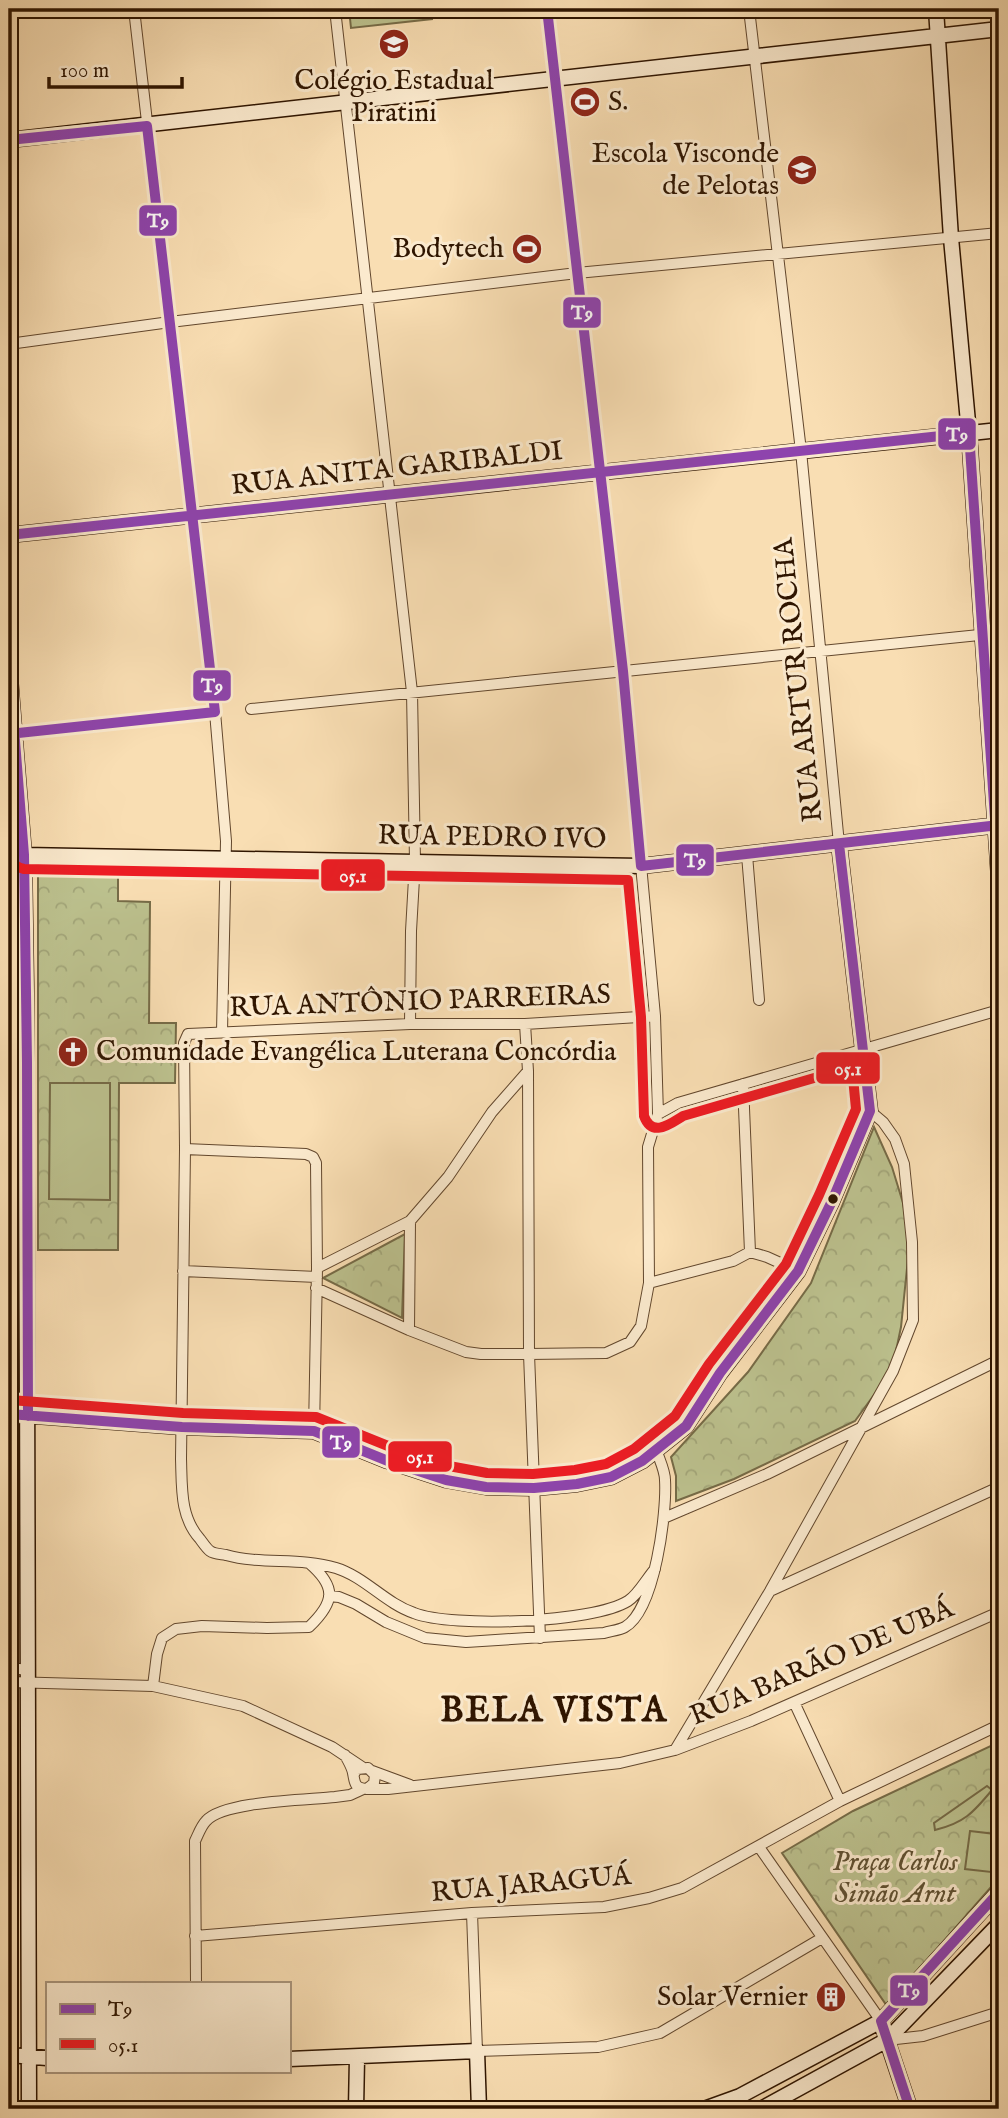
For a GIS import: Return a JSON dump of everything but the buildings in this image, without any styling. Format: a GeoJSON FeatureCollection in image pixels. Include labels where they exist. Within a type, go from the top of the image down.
{"type":"FeatureCollection","features":[{"type":"Feature","properties":{"kind":"street"},"geometry":{"type":"LineString","coordinates":[[134,9],[215,712],[226,841],[222,1032]]}},
{"type":"Feature","properties":{"kind":"street"},"geometry":{"type":"LineString","coordinates":[[335,9],[412,692],[415,861],[410,1024]]}},
{"type":"Feature","properties":{"kind":"street"},"geometry":{"type":"LineString","coordinates":[[316,1288],[409,1330],[466,1352],[606,1353],[630,1342],[641,1326],[649,1283],[648,1147],[658,1114],[655,1016],[623,671],[547,9]]}},
{"type":"Feature","properties":{"kind":"street","name":"RUA ARTUR ROCHA"},"geometry":{"type":"LineString","coordinates":[[314,1431],[388,1461],[446,1480],[486,1487],[534,1488],[577,1484],[611,1477],[642,1461],[686,1426],[720,1373],[798,1271],[832,1201],[870,1111],[839,844],[801,451],[750,9]]}},
{"type":"Feature","properties":{"kind":"street"},"geometry":{"type":"LineString","coordinates":[[936,9],[951,238],[969,433],[998,825],[999,878]]}},
{"type":"Feature","properties":{"kind":"street"},"geometry":{"type":"LineString","coordinates":[[9,140],[999,29]]}},
{"type":"Feature","properties":{"kind":"street"},"geometry":{"type":"LineString","coordinates":[[9,344],[170,322],[577,274],[999,233]]}},
{"type":"Feature","properties":{"kind":"street","name":"RUA ANITA GARIBALDI"},"geometry":{"type":"LineString","coordinates":[[9,535],[999,430]]}},
{"type":"Feature","properties":{"kind":"street"},"geometry":{"type":"LineString","coordinates":[[251,709],[999,634]]}},
{"type":"Feature","properties":{"kind":"street"},"geometry":{"type":"LineString","coordinates":[[9,665],[11,733],[24,855],[27,1062],[32,1678],[29,2109]]}},
{"type":"Feature","properties":{"kind":"street"},"geometry":{"type":"LineString","coordinates":[[11,733],[215,712]]}},
{"type":"Feature","properties":{"kind":"street","name":"RUA PEDRO IVO"},"geometry":{"type":"LineString","coordinates":[[24,855],[642,866],[998,825]]}},
{"type":"Feature","properties":{"kind":"street"},"geometry":{"type":"LineString","coordinates":[[747,855],[759,1000]]}},
{"type":"Feature","properties":{"kind":"street"},"geometry":{"type":"LineString","coordinates":[[658,1114],[678,1103],[999,1010]]}},
{"type":"Feature","properties":{"kind":"street","name":"RUA ANTÔNIO PARREIRAS"},"geometry":{"type":"LineString","coordinates":[[185,1149],[184,1043],[188,1034],[410,1024],[524,1024],[655,1016]]}},
{"type":"Feature","properties":{"kind":"street"},"geometry":{"type":"LineString","coordinates":[[524,1024],[528,1071],[530,1354],[540,1638]]}},
{"type":"Feature","properties":{"kind":"street"},"geometry":{"type":"LineString","coordinates":[[183,1271],[317,1272],[410,1221],[448,1177],[492,1112],[528,1071]]}},
{"type":"Feature","properties":{"kind":"street"},"geometry":{"type":"LineString","coordinates":[[743,1084],[750,1252]]}},
{"type":"Feature","properties":{"kind":"street"},"geometry":{"type":"LineString","coordinates":[[675,1750],[770,1591],[893,1371],[913,1320],[912,1242],[904,1164],[895,1139],[883,1122],[870,1111]]}},
{"type":"Feature","properties":{"kind":"street"},"geometry":{"type":"LineString","coordinates":[[9,1414],[182,1427],[314,1431],[316,1163],[313,1157],[306,1154],[185,1149],[183,1271],[182,1427],[182,1502],[190,1529],[211,1552],[244,1560],[309,1563],[336,1569],[360,1579],[410,1612],[425,1617],[463,1622],[555,1619],[603,1611],[629,1601],[655,1569]]}},
{"type":"Feature","properties":{"kind":"street"},"geometry":{"type":"LineString","coordinates":[[409,1330],[410,1221]]}},
{"type":"Feature","properties":{"kind":"street"},"geometry":{"type":"LineString","coordinates":[[649,1283],[733,1262],[750,1252],[798,1271]]}},
{"type":"Feature","properties":{"kind":"street"},"geometry":{"type":"LineString","coordinates":[[664,1518],[767,1474],[999,1360]]}},
{"type":"Feature","properties":{"kind":"street"},"geometry":{"type":"LineString","coordinates":[[329,1596],[356,1604],[386,1622],[425,1637],[466,1642],[604,1633],[626,1627],[641,1611],[655,1569],[664,1518],[665,1477],[656,1449]]}},
{"type":"Feature","properties":{"kind":"street"},"geometry":{"type":"LineString","coordinates":[[770,1591],[999,1487]]}},
{"type":"Feature","properties":{"kind":"street"},"geometry":{"type":"LineString","coordinates":[[153,1686],[162,1638],[176,1629],[202,1626],[309,1627],[322,1614],[329,1596],[328,1584],[321,1573],[309,1563]]}},
{"type":"Feature","properties":{"kind":"street","name":"RUA BARÃO DE UBÁ"},"geometry":{"type":"LineString","coordinates":[[196,1982],[195,1841],[205,1821],[221,1810],[350,1795],[365,1789],[620,1763],[675,1750],[751,1721],[999,1612]]}},
{"type":"Feature","properties":{"kind":"street"},"geometry":{"type":"LineString","coordinates":[[9,1668],[32,1678]]}},
{"type":"Feature","properties":{"kind":"street"},"geometry":{"type":"LineString","coordinates":[[9,1682],[32,1678],[153,1686],[243,1706],[345,1755],[360,1773],[375,1779],[374,1783],[365,1789],[355,1783],[360,1773]]}},
{"type":"Feature","properties":{"kind":"street"},"geometry":{"type":"LineString","coordinates":[[794,1702],[840,1801]]}},
{"type":"Feature","properties":{"kind":"street","name":"RUA JARAGUÁ"},"geometry":{"type":"LineString","coordinates":[[194,1936],[472,1913],[604,1907],[649,1898],[682,1888],[840,1801],[999,1725]]}},
{"type":"Feature","properties":{"kind":"street"},"geometry":{"type":"LineString","coordinates":[[335,1797],[360,1773]]}},
{"type":"Feature","properties":{"kind":"street","name":"RUA BARÃO DE UBÁ"},"geometry":{"type":"LineString","coordinates":[[360,1773],[411,1785]]}},
{"type":"Feature","properties":{"kind":"street"},"geometry":{"type":"LineString","coordinates":[[759,1847],[881,2021],[910,2109]]}},
{"type":"Feature","properties":{"kind":"street"},"geometry":{"type":"LineString","coordinates":[[704,2109],[740,2096],[881,2021],[999,1892]]}},
{"type":"Feature","properties":{"kind":"street"},"geometry":{"type":"LineString","coordinates":[[472,1913],[479,2109]]}},
{"type":"Feature","properties":{"kind":"street"},"geometry":{"type":"LineString","coordinates":[[761,2109],[887,2040],[999,1924]]}},
{"type":"Feature","properties":{"kind":"street"},"geometry":{"type":"LineString","coordinates":[[290,2059],[598,2047],[660,2033],[822,1937]]}},
{"type":"Feature","properties":{"kind":"street"},"geometry":{"type":"LineString","coordinates":[[887,2040],[923,2036],[999,2012]]}},
{"type":"Feature","properties":{"kind":"street"},"geometry":{"type":"LineString","coordinates":[[9,2055],[46,2058]]}},
{"type":"Feature","properties":{"kind":"street"},"geometry":{"type":"LineString","coordinates":[[356,2109],[357,2058]]}},
{"type":"Feature","properties":{"kind":"green space"},"geometry":{"type":"Polygon","coordinates":[[[349,9],[431,9],[432,19],[351,28],[349,9]]]}},
{"type":"Feature","properties":{"kind":"green space"},"geometry":{"type":"Polygon","coordinates":[[[38,864],[118,864],[118,901],[150,902],[149,1023],[176,1023],[175,1083],[119,1083],[118,1250],[38,1250],[38,864]]]}},
{"type":"Feature","properties":{"kind":"green space"},"geometry":{"type":"Polygon","coordinates":[[[50,1083],[110,1083],[110,1200],[49,1199],[50,1083]]]}},
{"type":"Feature","properties":{"kind":"green space"},"geometry":{"type":"Polygon","coordinates":[[[874,1127],[892,1167],[910,1239],[901,1327],[892,1370],[855,1421],[734,1479],[676,1501],[676,1476],[671,1457],[748,1372],[811,1283],[874,1127]]]}},
{"type":"Feature","properties":{"kind":"green space"},"geometry":{"type":"Polygon","coordinates":[[[405,1234],[402,1318],[323,1278],[405,1234]]]}},
{"type":"Feature","properties":{"kind":"green space","name":"Praça Carlos Simão Arnt"},"geometry":{"type":"Polygon","coordinates":[[[999,1742],[999,1878],[887,2006],[782,1853],[853,1811],[999,1742]]]}},
{"type":"Feature","properties":{"kind":"green space"},"geometry":{"type":"Polygon","coordinates":[[[987,1786],[992,1790],[973,1811],[953,1824],[935,1830],[934,1823],[987,1786]]]}},
{"type":"Feature","properties":{"kind":"green space"},"geometry":{"type":"Polygon","coordinates":[[[970,1831],[995,1834],[991,1872],[965,1869],[970,1831]]]}},
{"type":"Feature","properties":{"kind":"transit line","name":"T9"},"geometry":{"type":"LineString","coordinates":[[547,9],[623,671],[641,866],[999,825]]}},
{"type":"Feature","properties":{"kind":"transit line","name":"T9"},"geometry":{"type":"LineString","coordinates":[[9,140],[147,126],[215,712],[9,734]]}},
{"type":"Feature","properties":{"kind":"transit line","name":"T9"},"geometry":{"type":"LineString","coordinates":[[9,535],[969,433],[999,878]]}},
{"type":"Feature","properties":{"kind":"transit line","name":"T9"},"geometry":{"type":"LineString","coordinates":[[9,665],[24,855],[28,1416]]}},
{"type":"Feature","properties":{"kind":"transit line","name":"05.1"},"geometry":{"type":"LineString","coordinates":[[9,840],[13,862],[24,869],[628,880],[641,1017],[644,1116],[647,1123],[656,1128],[662,1127],[683,1116],[852,1067],[856,1109],[786,1264],[709,1364],[675,1416],[634,1449],[606,1464],[533,1474],[487,1473],[449,1466],[393,1448],[316,1417],[183,1413],[10,1400]]}},
{"type":"Feature","properties":{"kind":"transit line","name":"T9"},"geometry":{"type":"LineString","coordinates":[[9,1414],[182,1427],[314,1431],[388,1461],[446,1480],[486,1487],[534,1488],[577,1484],[611,1477],[642,1461],[686,1426],[720,1373],[798,1271],[832,1201],[870,1111],[839,844]]}},
{"type":"Feature","properties":{"kind":"transit line","name":"T9"},"geometry":{"type":"LineString","coordinates":[[910,2109],[881,2021],[999,1892]]}},
{"type":"Feature","properties":{"kind":"place","name":"Colégio Estadual Piratini"},"geometry":{"type":"Point","coordinates":[394,44]}},
{"type":"Feature","properties":{"kind":"place","name":"S."},"geometry":{"type":"Point","coordinates":[585,102]}},
{"type":"Feature","properties":{"kind":"place","name":"Escola Visconde de Pelotas"},"geometry":{"type":"Point","coordinates":[802,170]}},
{"type":"Feature","properties":{"kind":"place","name":"Bodytech"},"geometry":{"type":"Point","coordinates":[527,249]}},
{"type":"Feature","properties":{"kind":"place","name":"Comunidade Evangélica Luterana Concórdia"},"geometry":{"type":"Point","coordinates":[73,1052]}},
{"type":"Feature","properties":{"kind":"place","name":"Solar Vernier"},"geometry":{"type":"Point","coordinates":[831,1997]}},
{"type":"Feature","properties":{"kind":"district","name":"BELA VISTA"},"geometry":{"type":"Point","coordinates":[554,1711]}}]}
